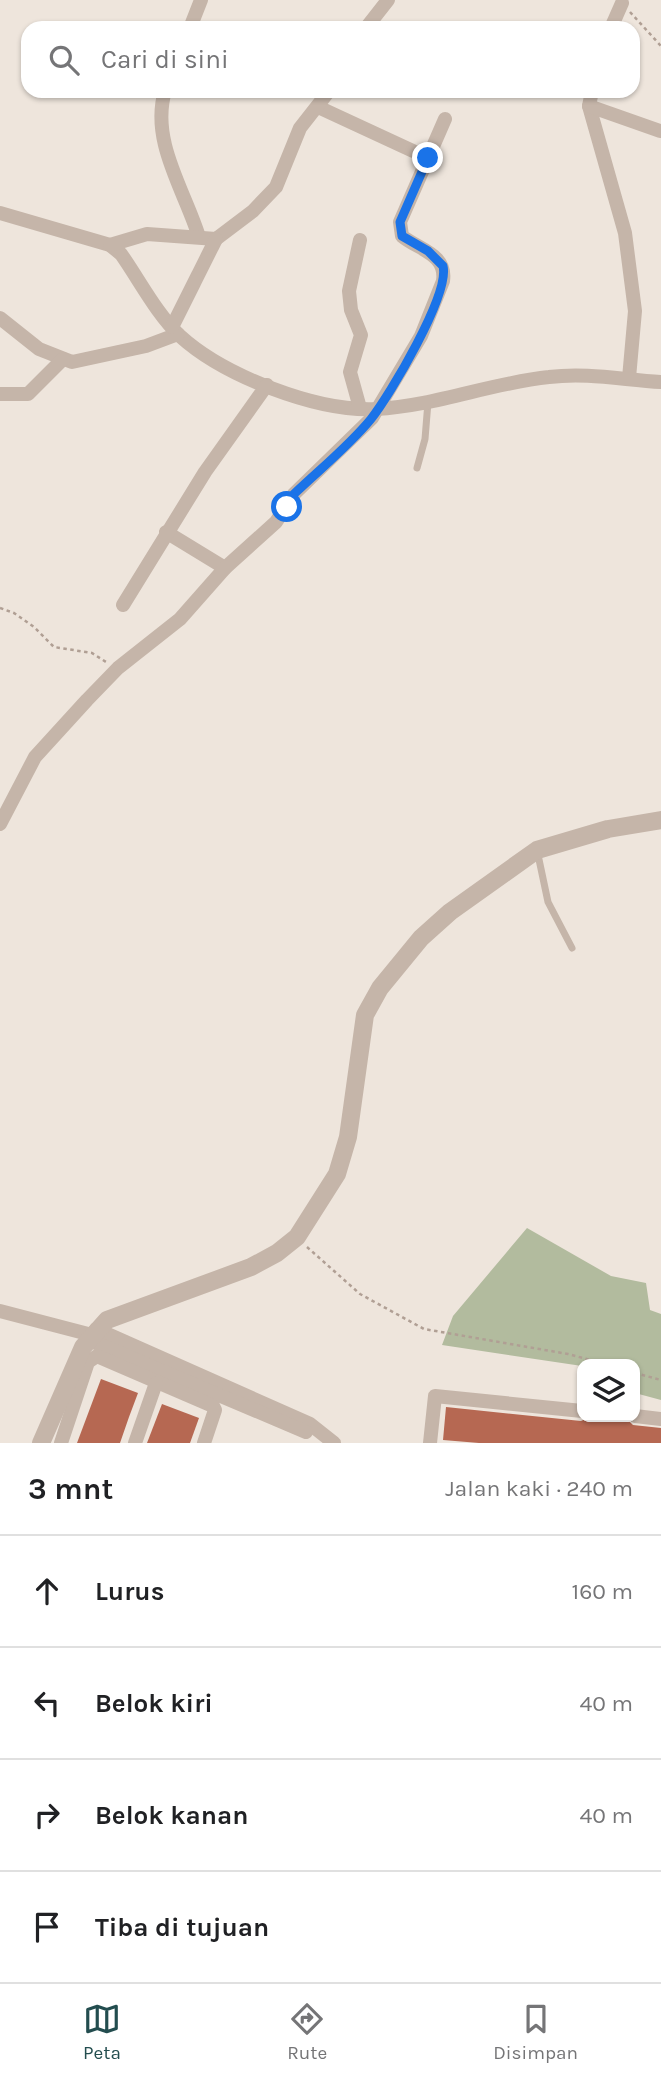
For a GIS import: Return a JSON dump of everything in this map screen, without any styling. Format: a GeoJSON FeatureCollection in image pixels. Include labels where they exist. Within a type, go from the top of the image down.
{"type":"FeatureCollection","features":[{"type":"Feature","properties":{"kind":"street"},"geometry":{"type":"LineString","coordinates":[[194,21],[201,0]]}},
{"type":"Feature","properties":{"kind":"street"},"geometry":{"type":"LineString","coordinates":[[372,21],[388,0]]}},
{"type":"Feature","properties":{"kind":"street"},"geometry":{"type":"LineString","coordinates":[[614,21],[622,4]]}},
{"type":"Feature","properties":{"kind":"street"},"geometry":{"type":"LineString","coordinates":[[164,98],[161,131],[165,148],[200,237]]}},
{"type":"Feature","properties":{"kind":"street"},"geometry":{"type":"LineString","coordinates":[[0,318],[39,349],[63,359],[81,362],[175,330],[216,239],[253,211],[276,187],[294,139],[324,98]]}},
{"type":"Feature","properties":{"kind":"street"},"geometry":{"type":"LineString","coordinates":[[591,98],[589,106],[625,233],[635,311],[629,378]]}},
{"type":"Feature","properties":{"kind":"street"},"geometry":{"type":"LineString","coordinates":[[589,106],[660,131]]}},
{"type":"Feature","properties":{"kind":"street"},"geometry":{"type":"LineString","coordinates":[[318,107],[413,152]]}},
{"type":"Feature","properties":{"kind":"street"},"geometry":{"type":"LineString","coordinates":[[0,824],[35,757],[118,668],[180,619],[225,568],[276,523],[294,494],[372,418],[421,336],[443,281],[444,272],[440,261],[402,236],[400,222],[445,119]]}},
{"type":"Feature","properties":{"kind":"street"},"geometry":{"type":"LineString","coordinates":[[0,213],[110,245],[121,254],[175,330],[217,364],[267,385],[334,406],[376,409],[428,402],[549,377],[580,375],[661,382]]}},
{"type":"Feature","properties":{"kind":"street"},"geometry":{"type":"LineString","coordinates":[[110,245],[147,234],[216,239]]}},
{"type":"Feature","properties":{"kind":"street"},"geometry":{"type":"LineString","coordinates":[[360,240],[350,280],[349,302],[361,335],[350,372],[360,408]]}},
{"type":"Feature","properties":{"kind":"street"},"geometry":{"type":"LineString","coordinates":[[0,394],[28,394],[63,359]]}},
{"type":"Feature","properties":{"kind":"street"},"geometry":{"type":"LineString","coordinates":[[123,605],[166,532],[267,385]]}},
{"type":"Feature","properties":{"kind":"street"},"geometry":{"type":"LineString","coordinates":[[166,532],[225,568]]}},
{"type":"Feature","properties":{"kind":"street"},"geometry":{"type":"LineString","coordinates":[[41,1443],[72,1367],[92,1335],[107,1320],[251,1267],[277,1253],[297,1237],[337,1174],[348,1137],[365,1015],[380,988],[421,938],[450,912],[537,850],[608,829],[661,820]]}},
{"type":"Feature","properties":{"kind":"street"},"geometry":{"type":"LineString","coordinates":[[0,1311],[92,1335],[310,1424],[326,1438]]}},
{"type":"Feature","properties":{"kind":"street"},"geometry":{"type":"LineString","coordinates":[[61,1443],[92,1358],[97,1356],[214,1407],[204,1443]]}},
{"type":"Feature","properties":{"kind":"street"},"geometry":{"type":"LineString","coordinates":[[135,1443],[156,1383]]}},
{"type":"Feature","properties":{"kind":"street"},"geometry":{"type":"LineString","coordinates":[[430,1443],[435,1396],[577,1410]]}},
{"type":"Feature","properties":{"kind":"street"},"geometry":{"type":"LineString","coordinates":[[640,1417],[661,1419]]}},
{"type":"Feature","properties":{"kind":"lane"},"geometry":{"type":"LineString","coordinates":[[417,468],[425,439],[428,402]]}},
{"type":"Feature","properties":{"kind":"lane"},"geometry":{"type":"LineString","coordinates":[[537,850],[548,902],[572,948]]}},
{"type":"Feature","properties":{"kind":"path"},"geometry":{"type":"LineString","coordinates":[[622,4],[638,21]]}},
{"type":"Feature","properties":{"kind":"path"},"geometry":{"type":"LineString","coordinates":[[640,23],[661,46]]}},
{"type":"Feature","properties":{"kind":"path"},"geometry":{"type":"LineString","coordinates":[[0,608],[14,613],[34,627],[54,647],[92,653],[118,668]]}},
{"type":"Feature","properties":{"kind":"path"},"geometry":{"type":"LineString","coordinates":[[297,1237],[360,1294],[424,1329],[586,1359]]}},
{"type":"Feature","properties":{"kind":"path"},"geometry":{"type":"LineString","coordinates":[[640,1374],[661,1380]]}},
{"type":"Feature","properties":{"kind":"green space"},"geometry":{"type":"Polygon","coordinates":[[[527,1228],[611,1276],[646,1283],[650,1310],[661,1314],[661,1400],[640,1394],[640,1359],[577,1359],[577,1365],[442,1345],[453,1316],[527,1228]]]}},
{"type":"Feature","properties":{"kind":"building"},"geometry":{"type":"Polygon","coordinates":[[[101,1379],[138,1393],[120,1443],[77,1443],[101,1379]]]}},
{"type":"Feature","properties":{"kind":"building"},"geometry":{"type":"Polygon","coordinates":[[[162,1404],[199,1418],[190,1443],[147,1443],[162,1404]]]}},
{"type":"Feature","properties":{"kind":"building"},"geometry":{"type":"Polygon","coordinates":[[[446,1407],[577,1422],[630,1422],[633,1425],[661,1428],[661,1443],[479,1443],[443,1440],[446,1407]]]}},
{"type":"Feature","properties":{"kind":"route"},"geometry":{"type":"LineString","coordinates":[[287,507],[294,494],[372,418],[421,336],[431,314],[443,281],[443,266],[428,251],[408,242],[400,230],[400,222],[428,158]]}}]}
